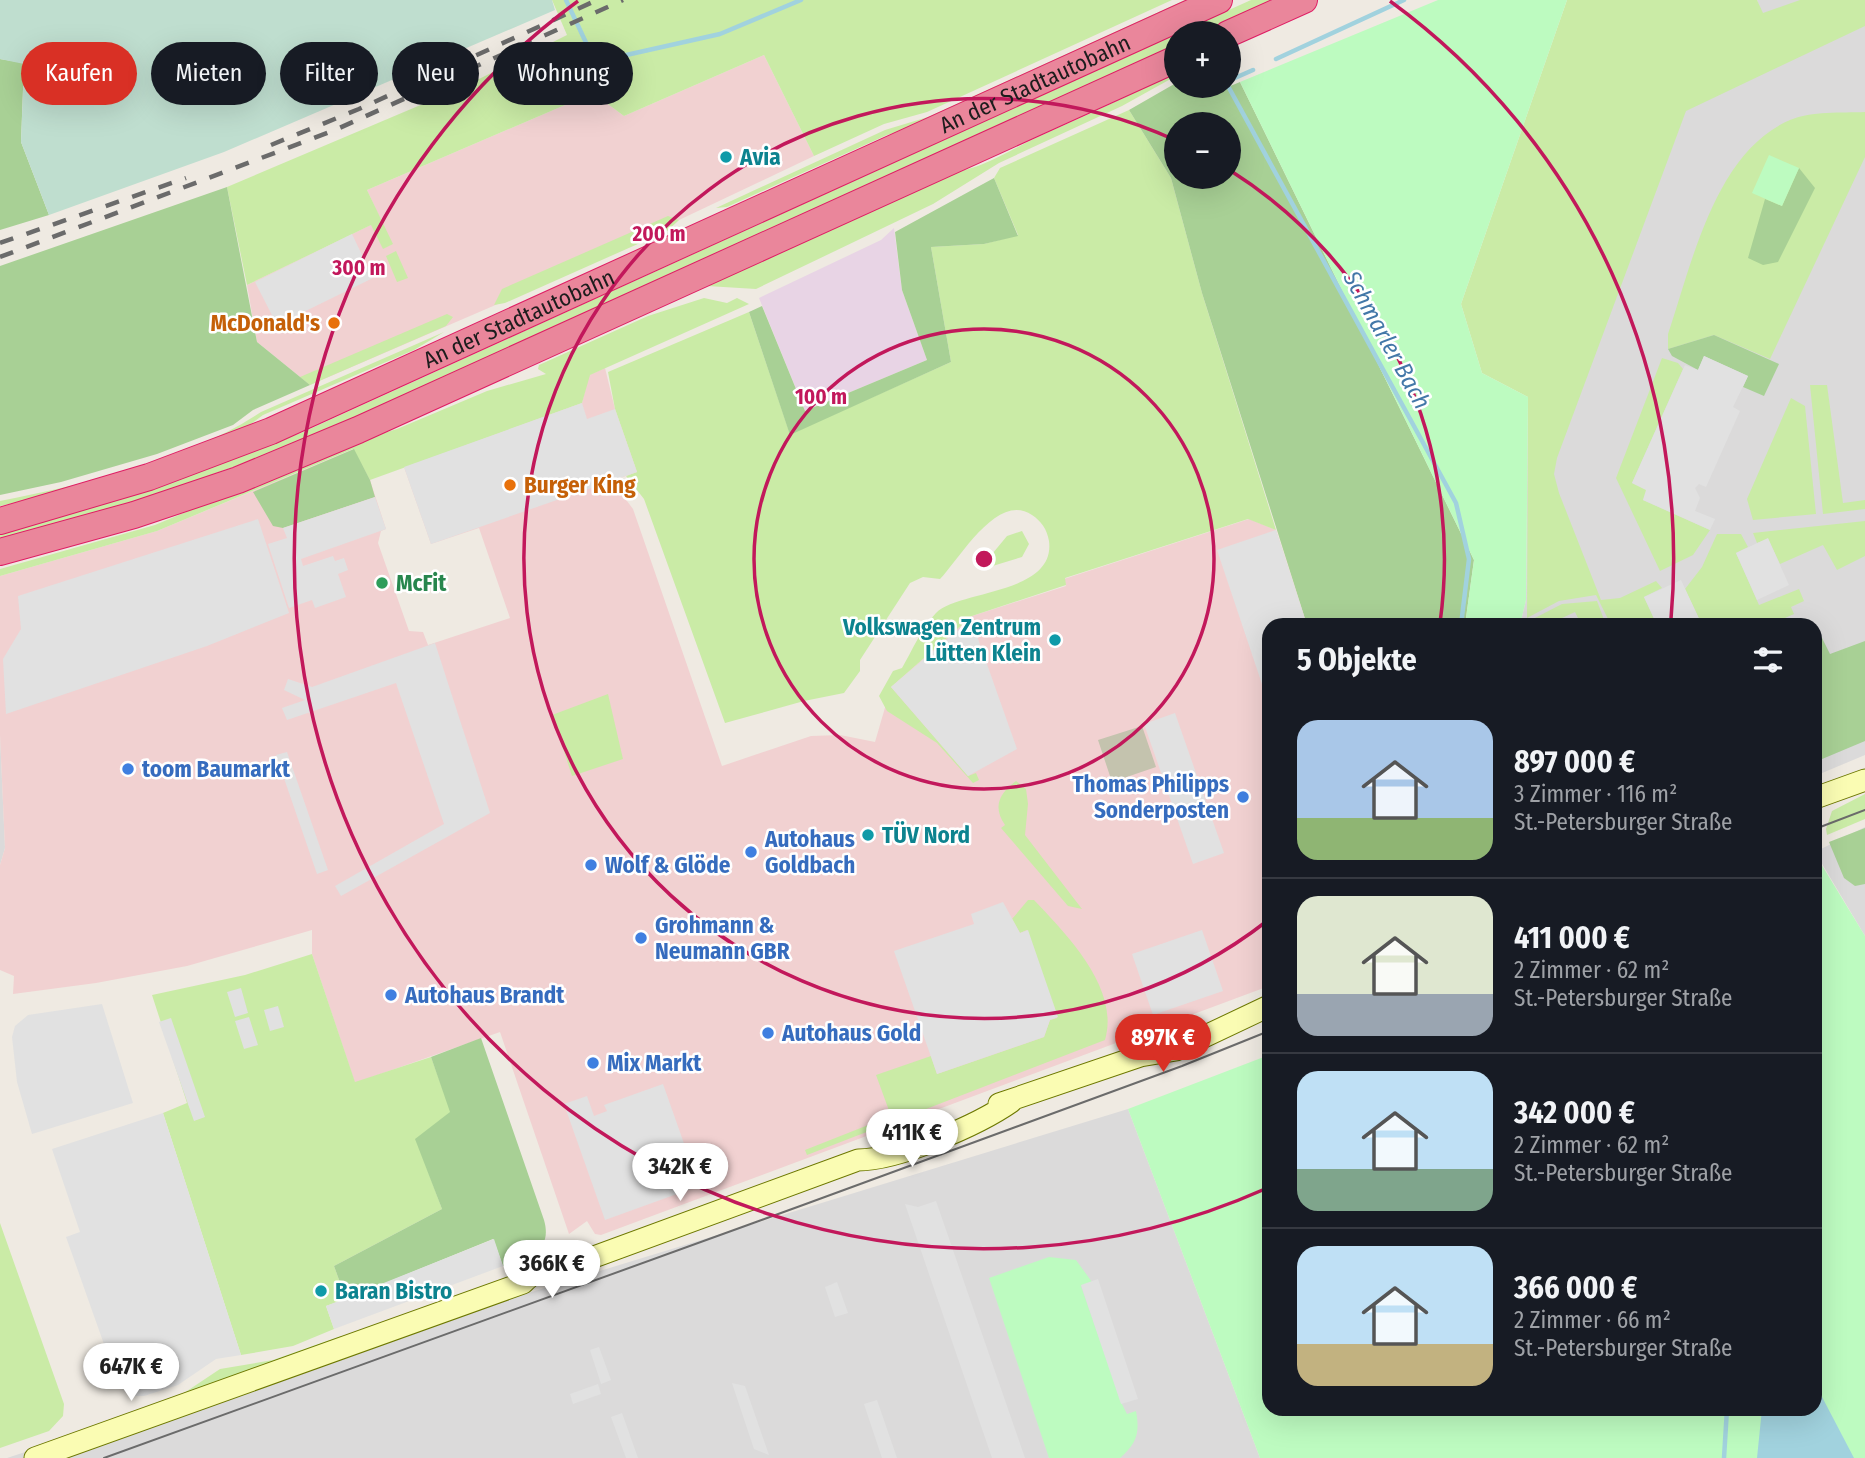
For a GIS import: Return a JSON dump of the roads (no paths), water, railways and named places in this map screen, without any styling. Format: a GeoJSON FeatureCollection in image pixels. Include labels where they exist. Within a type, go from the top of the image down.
{"type":"FeatureCollection","features":[{"type":"Feature","properties":{"kind":"highway","name":"An der Stadtautobahn"},"geometry":{"type":"LineString","coordinates":[[0,521],[149,477],[283,426],[1219,0]]}},
{"type":"Feature","properties":{"kind":"highway"},"geometry":{"type":"LineString","coordinates":[[1241,28],[1304,0]]}},
{"type":"Feature","properties":{"kind":"highway","name":"An der Stadtautobahn"},"geometry":{"type":"LineString","coordinates":[[0,552],[134,515],[238,480],[358,430],[1164,63]]}},
{"type":"Feature","properties":{"kind":"main road"},"geometry":{"type":"LineString","coordinates":[[1822,795],[1865,780]]}},
{"type":"Feature","properties":{"kind":"main road"},"geometry":{"type":"LineString","coordinates":[[35,1458],[523,1283],[530,1276],[554,1268],[561,1269],[858,1160],[871,1150],[953,1118],[984,1107],[1012,1102],[1140,1056],[1171,1036],[1216,1019],[1239,1018],[1262,1009]]}},
{"type":"Feature","properties":{"kind":"water"},"geometry":{"type":"Polygon","coordinates":[[[1822,1397],[1854,1458],[1757,1458],[1761,1416],[1822,1416],[1822,1397]]]}},
{"type":"Feature","properties":{"kind":"waterway","name":"Schmarler Bach"},"geometry":{"type":"LineString","coordinates":[[566,0],[589,49],[604,60],[720,34],[801,0]]}},
{"type":"Feature","properties":{"kind":"waterway"},"geometry":{"type":"LineString","coordinates":[[1276,59],[1404,0]]}},
{"type":"Feature","properties":{"kind":"waterway"},"geometry":{"type":"LineString","coordinates":[[1241,75],[1253,70]]}},
{"type":"Feature","properties":{"kind":"waterway","name":"Schmarler Bach"},"geometry":{"type":"LineString","coordinates":[[1235,98],[1456,503],[1469,559],[1462,618]]}},
{"type":"Feature","properties":{"kind":"waterway","name":"Schmarler Bach"},"geometry":{"type":"LineString","coordinates":[[1724,1458],[1727,1416]]}},
{"type":"Feature","properties":{"kind":"tram line"},"geometry":{"type":"LineString","coordinates":[[1822,826],[1865,810]]}},
{"type":"Feature","properties":{"kind":"tram line"},"geometry":{"type":"LineString","coordinates":[[104,1458],[803,1205],[1182,1066],[1262,1034]]}},
{"type":"Feature","properties":{"kind":"railway"},"geometry":{"type":"LineString","coordinates":[[271,145],[359,109],[597,0]]}},
{"type":"Feature","properties":{"kind":"railway"},"geometry":{"type":"LineString","coordinates":[[0,257],[335,130],[623,0]]}},
{"type":"Feature","properties":{"kind":"railway"},"geometry":{"type":"LineString","coordinates":[[0,243],[186,178]]}},
{"type":"Feature","properties":{"kind":"place","name":"Avia"},"geometry":{"type":"Point","coordinates":[726,157]}},
{"type":"Feature","properties":{"kind":"place","name":"McDonald's"},"geometry":{"type":"Point","coordinates":[334,323]}},
{"type":"Feature","properties":{"kind":"place","name":"Burger King"},"geometry":{"type":"Point","coordinates":[510,485]}},
{"type":"Feature","properties":{"kind":"place","name":"McFit"},"geometry":{"type":"Point","coordinates":[382,583]}},
{"type":"Feature","properties":{"kind":"place","name":"Volkswagen Zentrum Lütten Klein"},"geometry":{"type":"Point","coordinates":[1055,640]}},
{"type":"Feature","properties":{"kind":"place","name":"toom Baumarkt"},"geometry":{"type":"Point","coordinates":[128,769]}},
{"type":"Feature","properties":{"kind":"place","name":"Thomas Philipps Sonderposten"},"geometry":{"type":"Point","coordinates":[1243,797]}},
{"type":"Feature","properties":{"kind":"place","name":"TÜV Nord"},"geometry":{"type":"Point","coordinates":[868,835]}},
{"type":"Feature","properties":{"kind":"place","name":"Autohaus Goldbach"},"geometry":{"type":"Point","coordinates":[751,852]}},
{"type":"Feature","properties":{"kind":"place","name":"Wolf & Glöde"},"geometry":{"type":"Point","coordinates":[591,865]}},
{"type":"Feature","properties":{"kind":"place","name":"Grohmann & Neumann GBR"},"geometry":{"type":"Point","coordinates":[641,938]}},
{"type":"Feature","properties":{"kind":"place","name":"Autohaus Brandt"},"geometry":{"type":"Point","coordinates":[391,995]}},
{"type":"Feature","properties":{"kind":"place","name":"Autohaus Gold"},"geometry":{"type":"Point","coordinates":[768,1033]}},
{"type":"Feature","properties":{"kind":"place","name":"Mix Markt"},"geometry":{"type":"Point","coordinates":[593,1063]}},
{"type":"Feature","properties":{"kind":"place","name":"Baran Bistro"},"geometry":{"type":"Point","coordinates":[321,1291]}}]}
